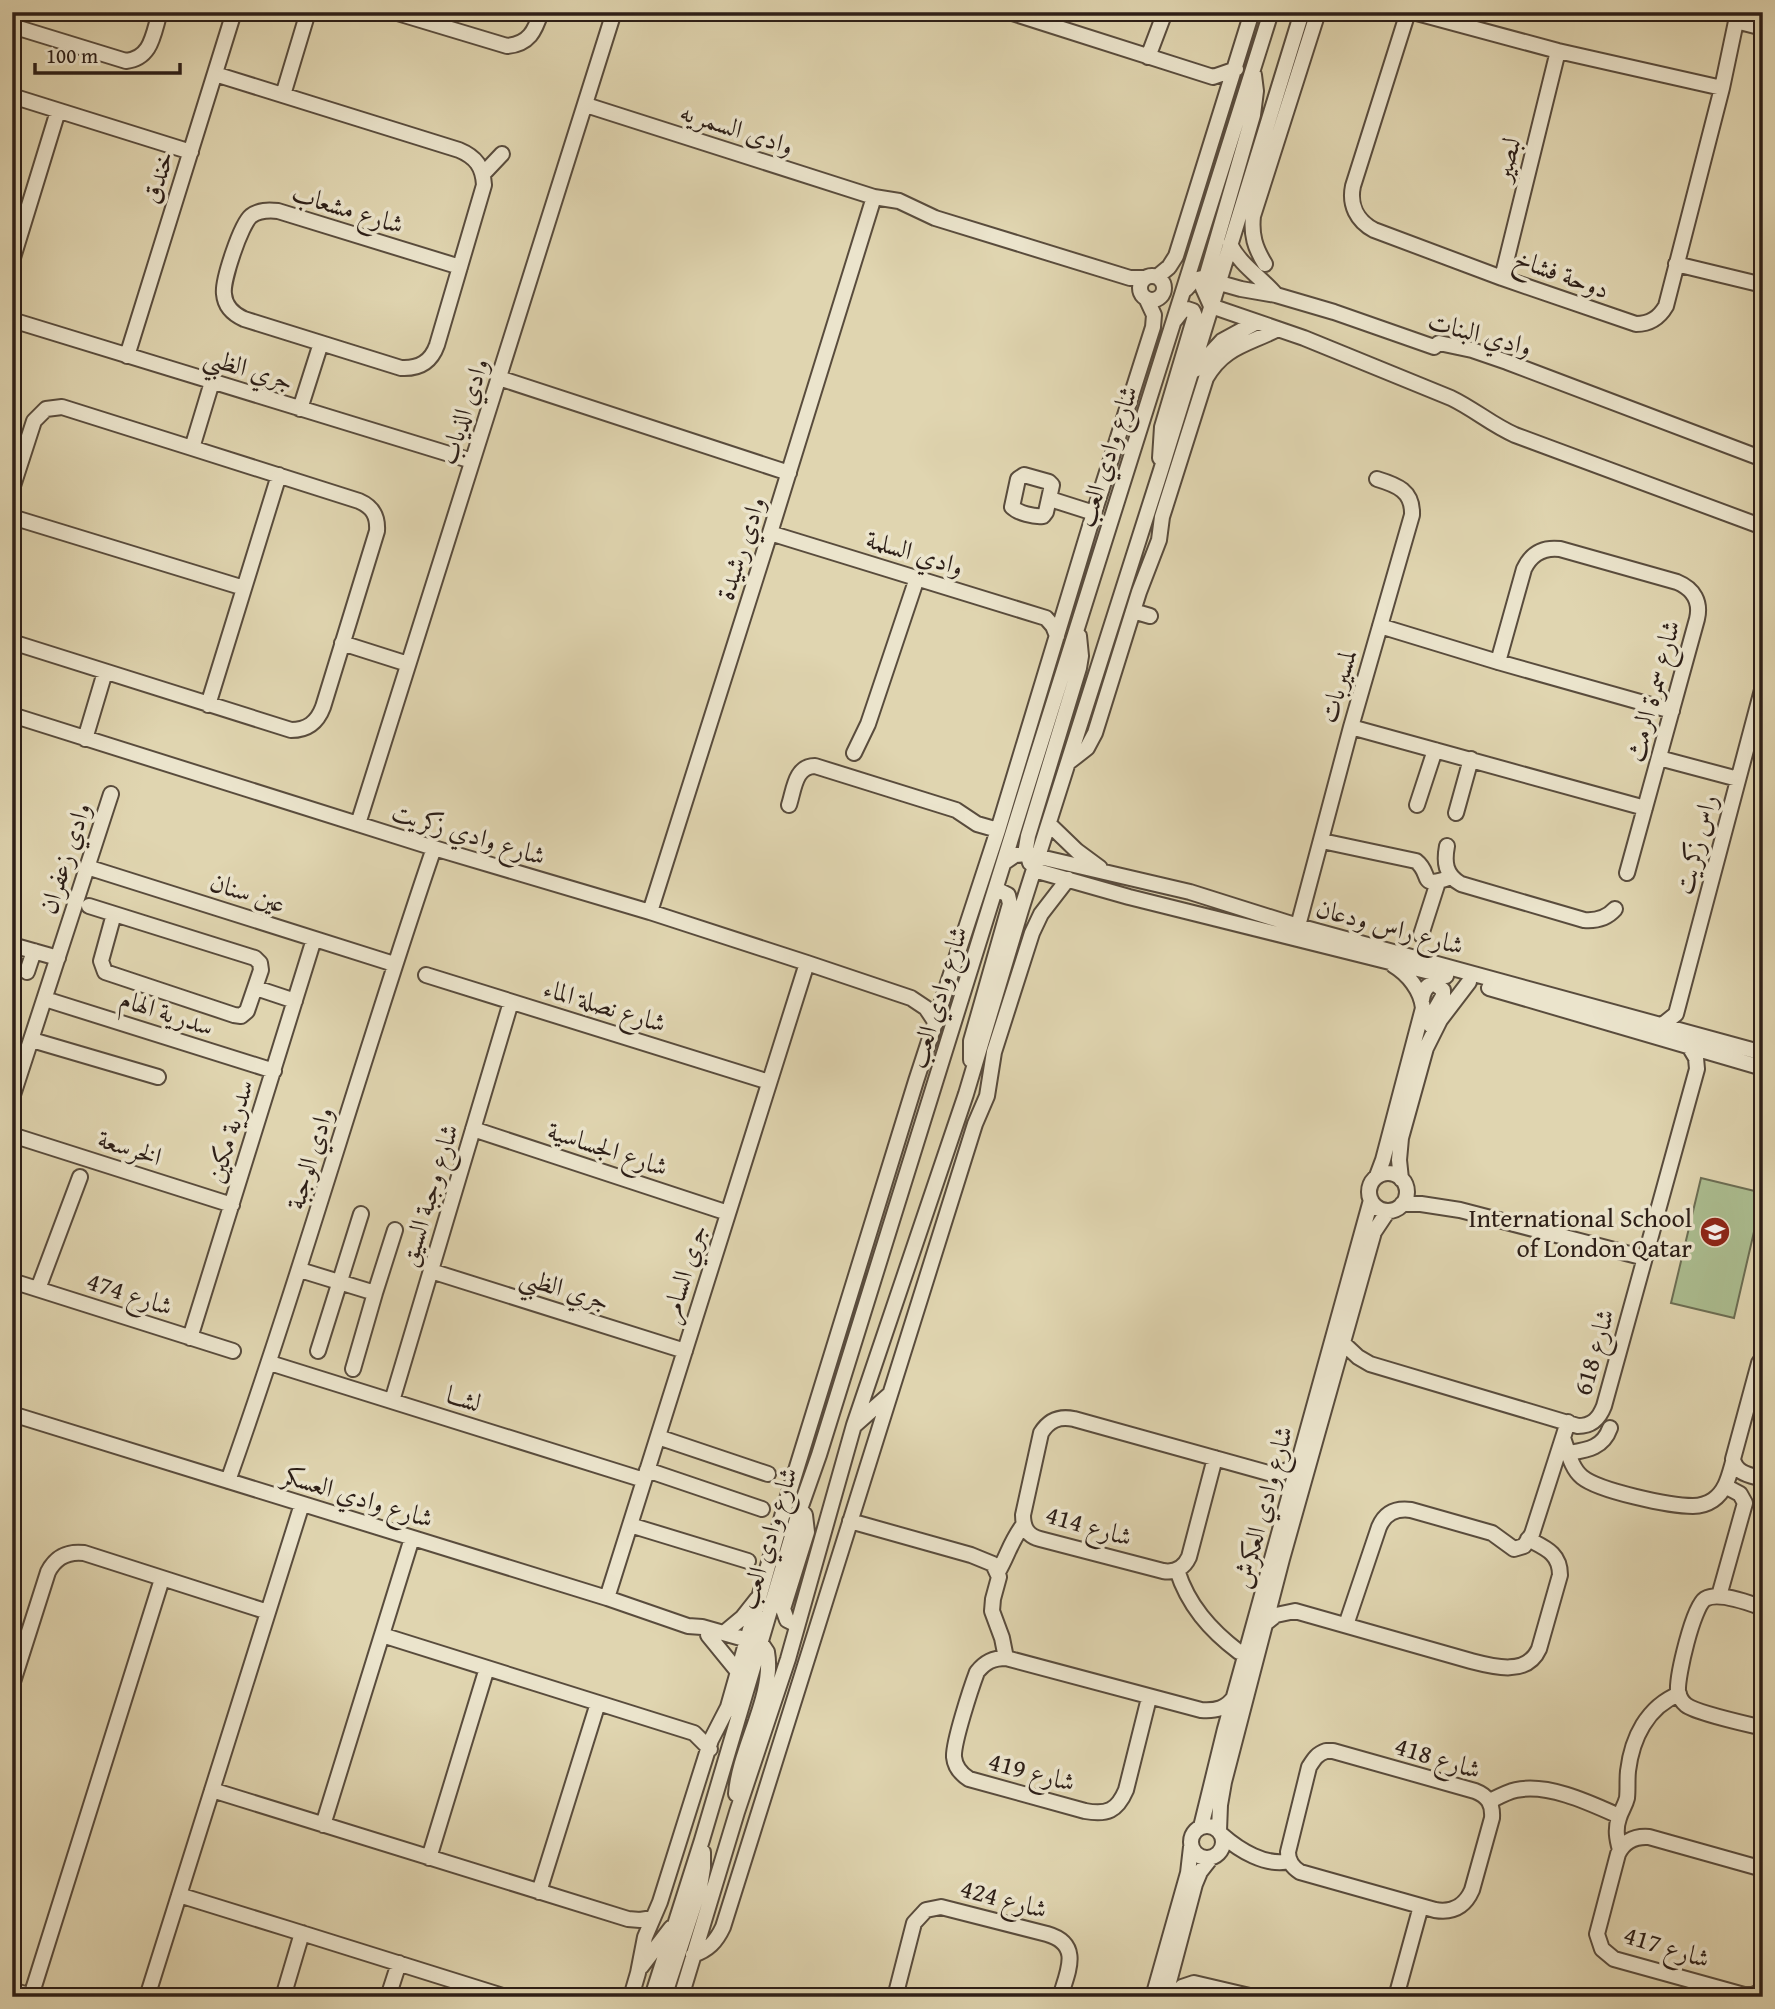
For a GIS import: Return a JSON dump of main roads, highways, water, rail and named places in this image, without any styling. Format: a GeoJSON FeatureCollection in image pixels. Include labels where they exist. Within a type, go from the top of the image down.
{"type":"FeatureCollection","features":[{"type":"Feature","properties":{"kind":"place","name":"International School of London Qatar"},"geometry":{"type":"Point","coordinates":[1715,1232]}}]}
